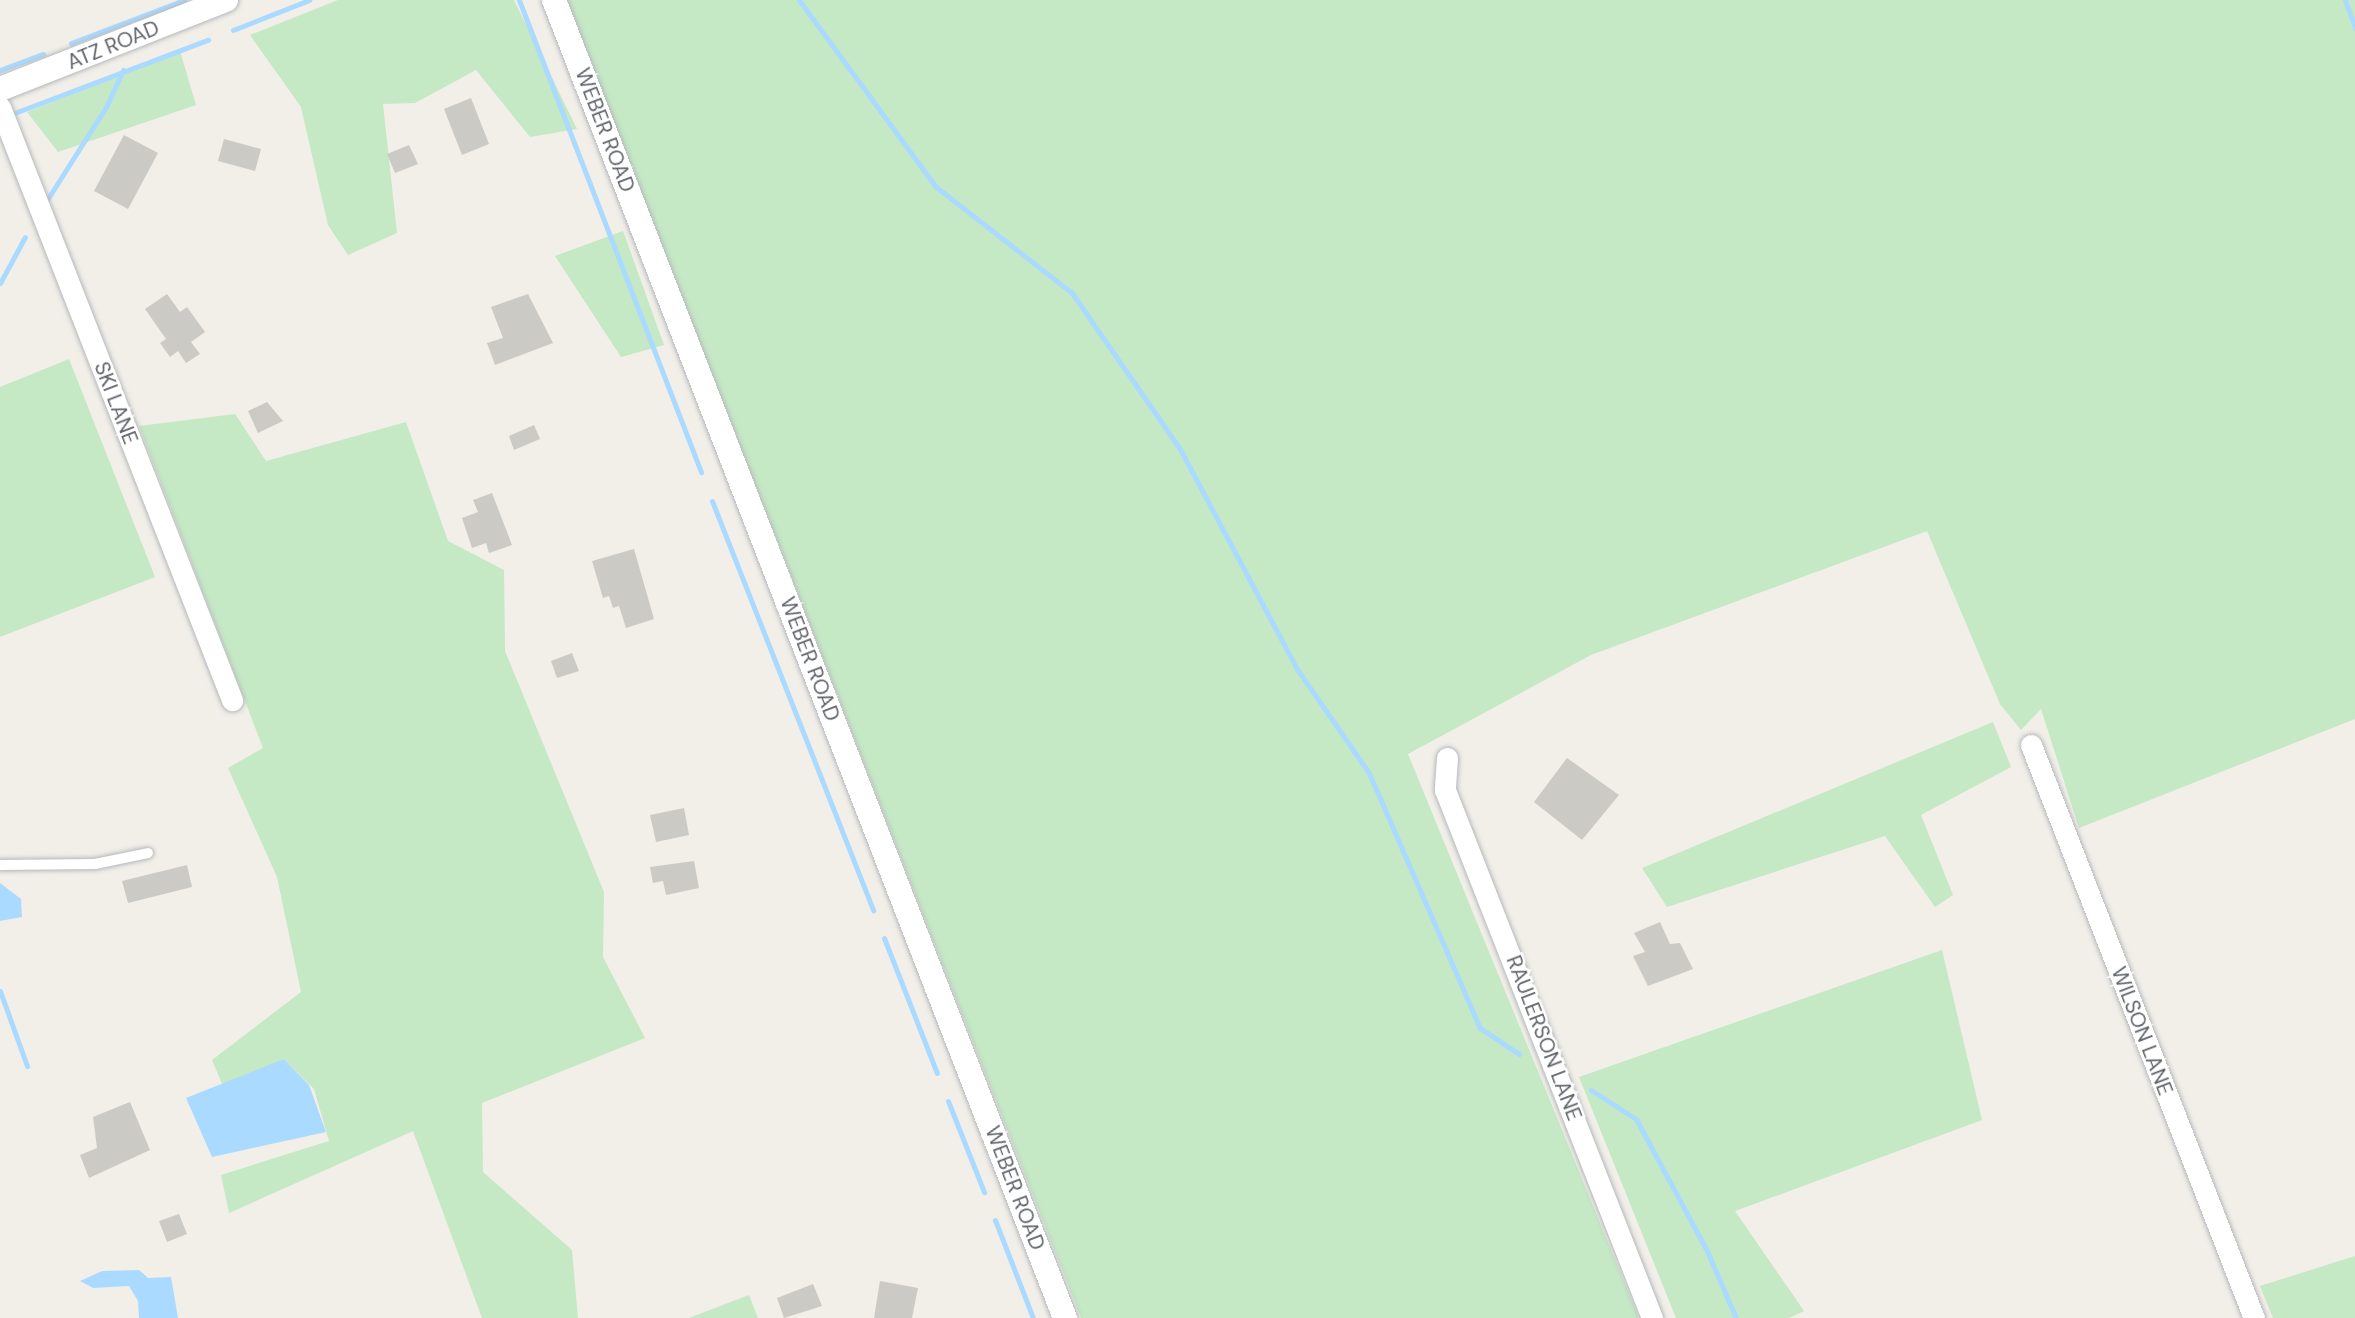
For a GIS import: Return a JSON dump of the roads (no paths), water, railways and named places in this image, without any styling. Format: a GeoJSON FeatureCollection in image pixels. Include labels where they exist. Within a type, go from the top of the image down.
{"type":"FeatureCollection","features":[{"type":"Feature","properties":{"kind":"street","name":"ATZ ROAD"},"geometry":{"type":"LineString","coordinates":[[0,89],[226,0]]}},
{"type":"Feature","properties":{"kind":"street","name":"WEBER ROAD"},"geometry":{"type":"LineString","coordinates":[[554,0],[1065,1318]]}},
{"type":"Feature","properties":{"kind":"street","name":"SKI LANE"},"geometry":{"type":"LineString","coordinates":[[0,107],[232,700]]}},
{"type":"Feature","properties":{"kind":"street","name":"WILSON LANE"},"geometry":{"type":"LineString","coordinates":[[2031,745],[2253,1318]]}},
{"type":"Feature","properties":{"kind":"street","name":"RAULERSON LANE"},"geometry":{"type":"LineString","coordinates":[[1447,758],[1445,789],[1652,1318]]}},
{"type":"Feature","properties":{"kind":"lane"},"geometry":{"type":"LineString","coordinates":[[0,865],[95,864],[148,853]]}},
{"type":"Feature","properties":{"kind":"water"},"geometry":{"type":"Polygon","coordinates":[[[0,883],[21,899],[22,917],[0,921],[0,883]]]}},
{"type":"Feature","properties":{"kind":"water"},"geometry":{"type":"Polygon","coordinates":[[[284,1059],[309,1085],[326,1132],[212,1157],[186,1098],[284,1059]]]}},
{"type":"Feature","properties":{"kind":"water"},"geometry":{"type":"Polygon","coordinates":[[[139,1270],[148,1278],[171,1277],[178,1318],[139,1318],[138,1301],[129,1286],[93,1288],[80,1281],[102,1271],[139,1270]]]}},
{"type":"Feature","properties":{"kind":"waterway"},"geometry":{"type":"LineString","coordinates":[[71,43],[184,0]]}},
{"type":"Feature","properties":{"kind":"waterway"},"geometry":{"type":"LineString","coordinates":[[233,30],[309,0]]}},
{"type":"Feature","properties":{"kind":"waterway"},"geometry":{"type":"LineString","coordinates":[[519,0],[701,472]]}},
{"type":"Feature","properties":{"kind":"waterway"},"geometry":{"type":"LineString","coordinates":[[799,0],[935,186],[1072,293],[1180,449],[1297,669],[1369,773],[1480,1028],[1519,1054]]}},
{"type":"Feature","properties":{"kind":"waterway"},"geometry":{"type":"LineString","coordinates":[[2345,0],[2355,28]]}},
{"type":"Feature","properties":{"kind":"waterway"},"geometry":{"type":"LineString","coordinates":[[9,115],[208,40]]}},
{"type":"Feature","properties":{"kind":"waterway"},"geometry":{"type":"LineString","coordinates":[[0,70],[43,54]]}},
{"type":"Feature","properties":{"kind":"waterway"},"geometry":{"type":"LineString","coordinates":[[45,203],[106,107],[123,70]]}},
{"type":"Feature","properties":{"kind":"waterway"},"geometry":{"type":"LineString","coordinates":[[0,283],[25,237]]}},
{"type":"Feature","properties":{"kind":"waterway"},"geometry":{"type":"LineString","coordinates":[[712,501],[873,910]]}},
{"type":"Feature","properties":{"kind":"waterway"},"geometry":{"type":"LineString","coordinates":[[884,938],[937,1073]]}},
{"type":"Feature","properties":{"kind":"waterway"},"geometry":{"type":"LineString","coordinates":[[0,991],[27,1066]]}},
{"type":"Feature","properties":{"kind":"waterway"},"geometry":{"type":"LineString","coordinates":[[1591,1090],[1636,1119],[1707,1251],[1736,1318]]}},
{"type":"Feature","properties":{"kind":"waterway"},"geometry":{"type":"LineString","coordinates":[[948,1101],[984,1192]]}},
{"type":"Feature","properties":{"kind":"waterway"},"geometry":{"type":"LineString","coordinates":[[995,1220],[1033,1318]]}}]}
